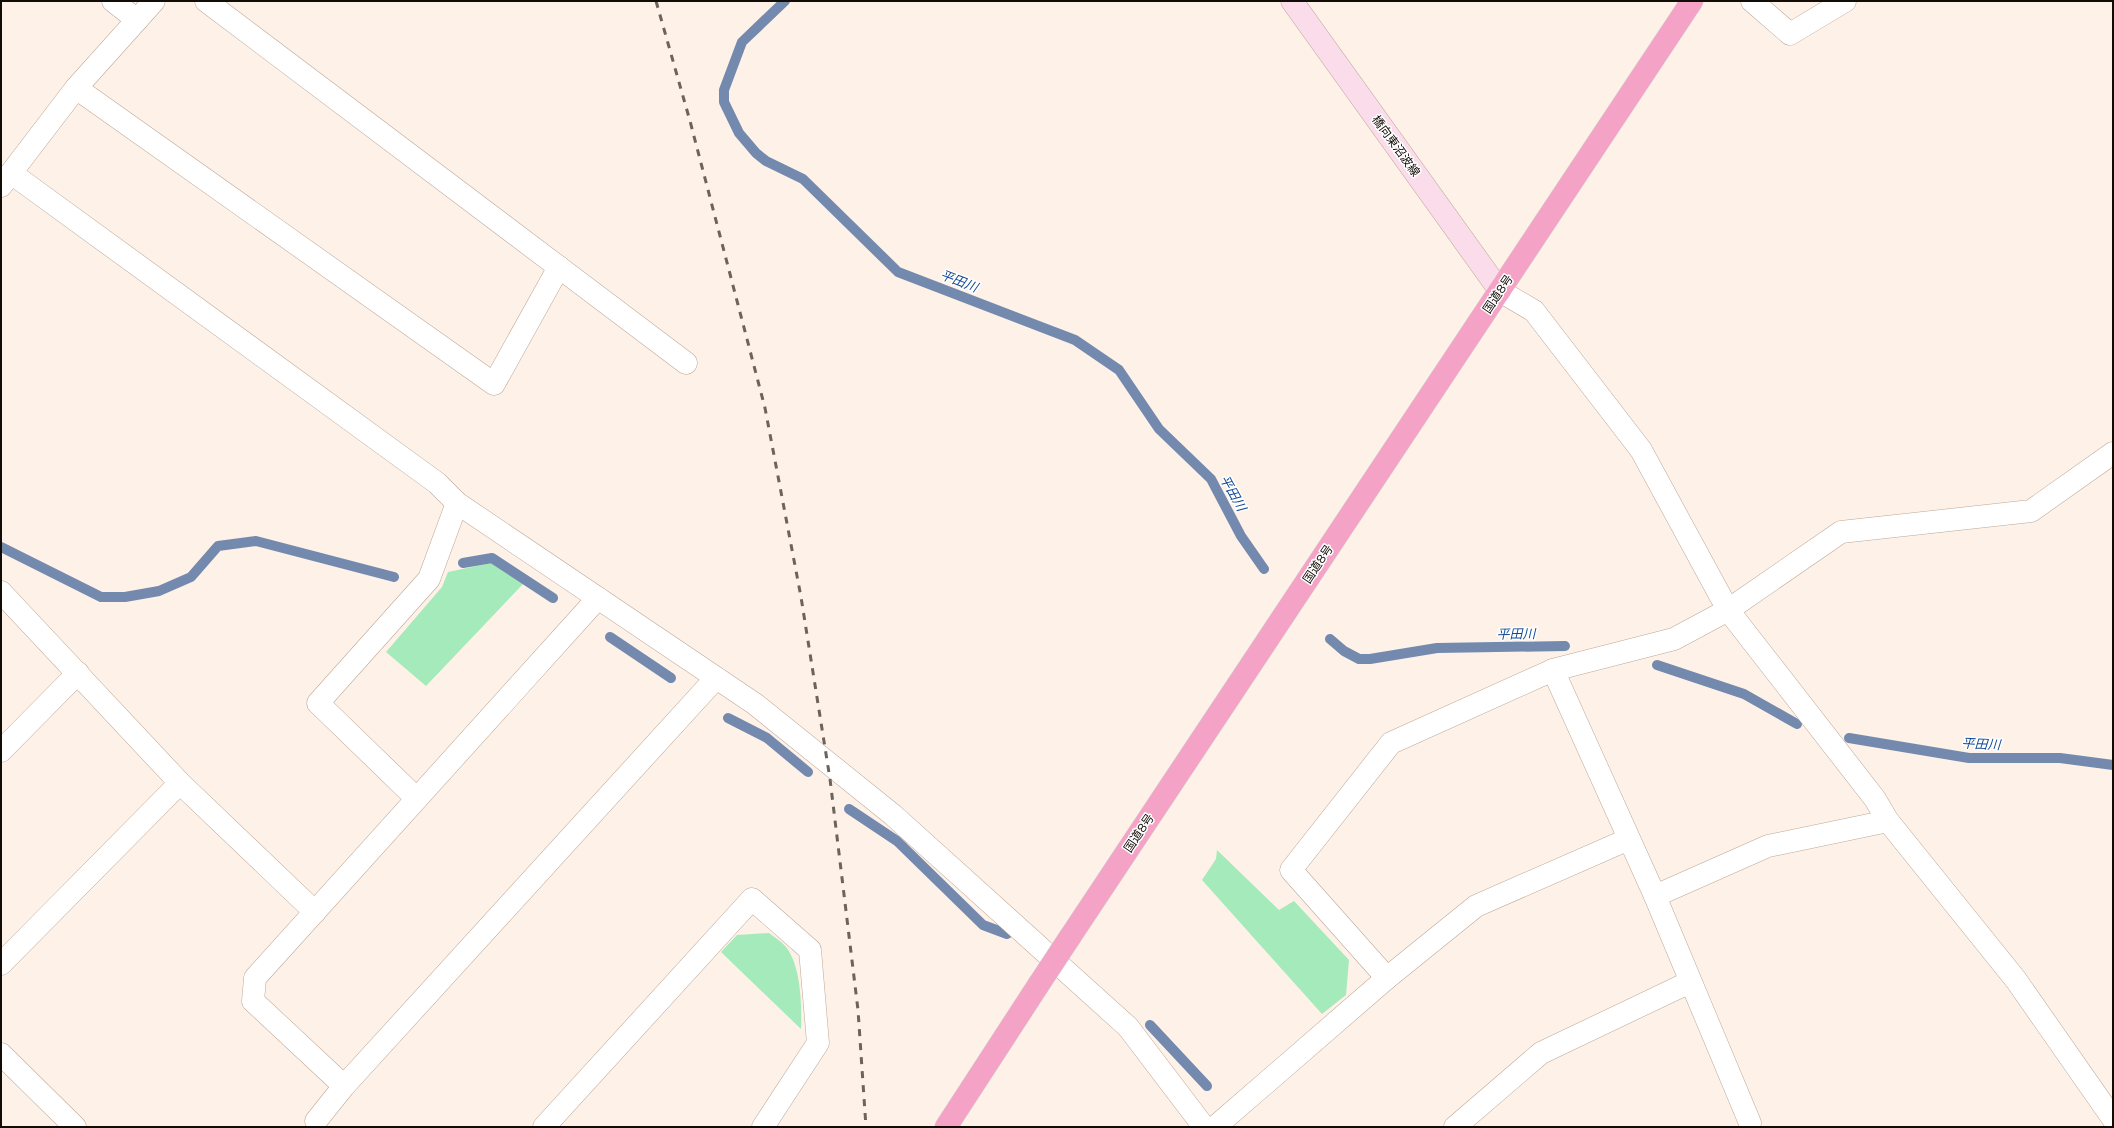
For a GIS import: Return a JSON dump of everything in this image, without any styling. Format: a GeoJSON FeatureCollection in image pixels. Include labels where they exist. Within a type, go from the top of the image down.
{"type":"FeatureCollection","features":[{"type":"Feature","properties":{"kind":"highway","name":"国道8号"},"geometry":{"type":"LineString","coordinates":[[946,1127],[1070,937],[1692,1]]}},
{"type":"Feature","properties":{"kind":"main road","name":"橋向東沼波線"},"geometry":{"type":"LineString","coordinates":[[1292,1],[1500,291]]}},
{"type":"Feature","properties":{"kind":"street"},"geometry":{"type":"LineString","coordinates":[[113,1],[137,20]]}},
{"type":"Feature","properties":{"kind":"street"},"geometry":{"type":"LineString","coordinates":[[154,1],[76,88],[6,180],[437,483],[457,503],[755,704],[893,815],[1128,1027],[1204,1127]]}},
{"type":"Feature","properties":{"kind":"street"},"geometry":{"type":"LineString","coordinates":[[206,1],[686,363]]}},
{"type":"Feature","properties":{"kind":"street"},"geometry":{"type":"LineString","coordinates":[[1752,1],[1790,34],[1845,1]]}},
{"type":"Feature","properties":{"kind":"street"},"geometry":{"type":"LineString","coordinates":[[76,88],[494,384],[559,267]]}},
{"type":"Feature","properties":{"kind":"street"},"geometry":{"type":"LineString","coordinates":[[1500,291],[1534,311],[1641,450],[1728,610],[1875,799],[1888,821],[2016,980],[2113,1119]]}},
{"type":"Feature","properties":{"kind":"street"},"geometry":{"type":"LineString","coordinates":[[1387,978],[1291,870],[1391,743],[1553,670],[1674,639],[1728,610],[1841,532],[2030,511],[2113,453]]}},
{"type":"Feature","properties":{"kind":"street"},"geometry":{"type":"LineString","coordinates":[[416,798],[318,703],[429,579],[457,503]]}},
{"type":"Feature","properties":{"kind":"street"},"geometry":{"type":"LineString","coordinates":[[1,592],[180,783],[315,912]]}},
{"type":"Feature","properties":{"kind":"street"},"geometry":{"type":"LineString","coordinates":[[344,1086],[253,1001],[255,978],[598,598]]}},
{"type":"Feature","properties":{"kind":"street"},"geometry":{"type":"LineString","coordinates":[[1553,670],[1655,896],[1747,1126]]}},
{"type":"Feature","properties":{"kind":"street"},"geometry":{"type":"LineString","coordinates":[[1,750],[78,673]]}},
{"type":"Feature","properties":{"kind":"street"},"geometry":{"type":"LineString","coordinates":[[315,1125],[344,1086],[716,678]]}},
{"type":"Feature","properties":{"kind":"street"},"geometry":{"type":"LineString","coordinates":[[1,964],[180,783]]}},
{"type":"Feature","properties":{"kind":"street"},"geometry":{"type":"LineString","coordinates":[[1655,896],[1768,846],[1888,821]]}},
{"type":"Feature","properties":{"kind":"street"},"geometry":{"type":"LineString","coordinates":[[1215,1127],[1387,978],[1476,906],[1629,839]]}},
{"type":"Feature","properties":{"kind":"street"},"geometry":{"type":"LineString","coordinates":[[544,1127],[752,900],[810,950],[818,1043],[763,1127]]}},
{"type":"Feature","properties":{"kind":"street"},"geometry":{"type":"LineString","coordinates":[[1455,1127],[1541,1053],[1690,982]]}},
{"type":"Feature","properties":{"kind":"street"},"geometry":{"type":"LineString","coordinates":[[1,1054],[76,1127]]}},
{"type":"Feature","properties":{"kind":"green space"},"geometry":{"type":"Polygon","coordinates":[[[491,563],[523,584],[426,686],[386,652],[442,587],[448,572],[491,563]]]}},
{"type":"Feature","properties":{"kind":"green space"},"geometry":{"type":"Polygon","coordinates":[[[1217,850],[1279,910],[1294,901],[1349,960],[1346,995],[1322,1014],[1202,880],[1216,859],[1217,850]]]}},
{"type":"Feature","properties":{"kind":"green space"},"geometry":{"type":"Polygon","coordinates":[[[769,933],[786,947],[795,964],[800,986],[801,1029],[721,952],[737,935],[769,933]]]}},
{"type":"Feature","properties":{"kind":"waterway","name":"平田川"},"geometry":{"type":"LineString","coordinates":[[785,1],[742,42],[724,90],[724,102],[739,133],[756,153],[766,161],[803,179],[898,272],[1075,340],[1119,370],[1159,429],[1211,479],[1241,536],[1264,569]]}},
{"type":"Feature","properties":{"kind":"waterway"},"geometry":{"type":"LineString","coordinates":[[1,547],[101,597],[125,597],[159,591],[191,577],[218,546],[256,541],[394,577]]}},
{"type":"Feature","properties":{"kind":"waterway"},"geometry":{"type":"LineString","coordinates":[[463,563],[492,558],[553,598]]}},
{"type":"Feature","properties":{"kind":"waterway"},"geometry":{"type":"LineString","coordinates":[[610,637],[671,678]]}},
{"type":"Feature","properties":{"kind":"waterway","name":"平田川"},"geometry":{"type":"LineString","coordinates":[[1330,639],[1344,651],[1359,659],[1370,659],[1437,648],[1565,646]]}},
{"type":"Feature","properties":{"kind":"waterway","name":"平田川"},"geometry":{"type":"LineString","coordinates":[[1657,665],[1744,694],[1797,724]]}},
{"type":"Feature","properties":{"kind":"waterway"},"geometry":{"type":"LineString","coordinates":[[728,718],[767,738],[808,772]]}},
{"type":"Feature","properties":{"kind":"waterway","name":"平田川"},"geometry":{"type":"LineString","coordinates":[[1849,738],[1969,758],[2060,758],[2113,765]]}},
{"type":"Feature","properties":{"kind":"waterway"},"geometry":{"type":"LineString","coordinates":[[849,809],[897,841],[983,925],[1007,934]]}},
{"type":"Feature","properties":{"kind":"waterway"},"geometry":{"type":"LineString","coordinates":[[1150,1025],[1207,1086]]}},
{"type":"Feature","properties":{"kind":"railway"},"geometry":{"type":"LineString","coordinates":[[656,1],[690,121],[765,408],[801,597],[830,779],[858,1010],[866,1127]]}}]}
